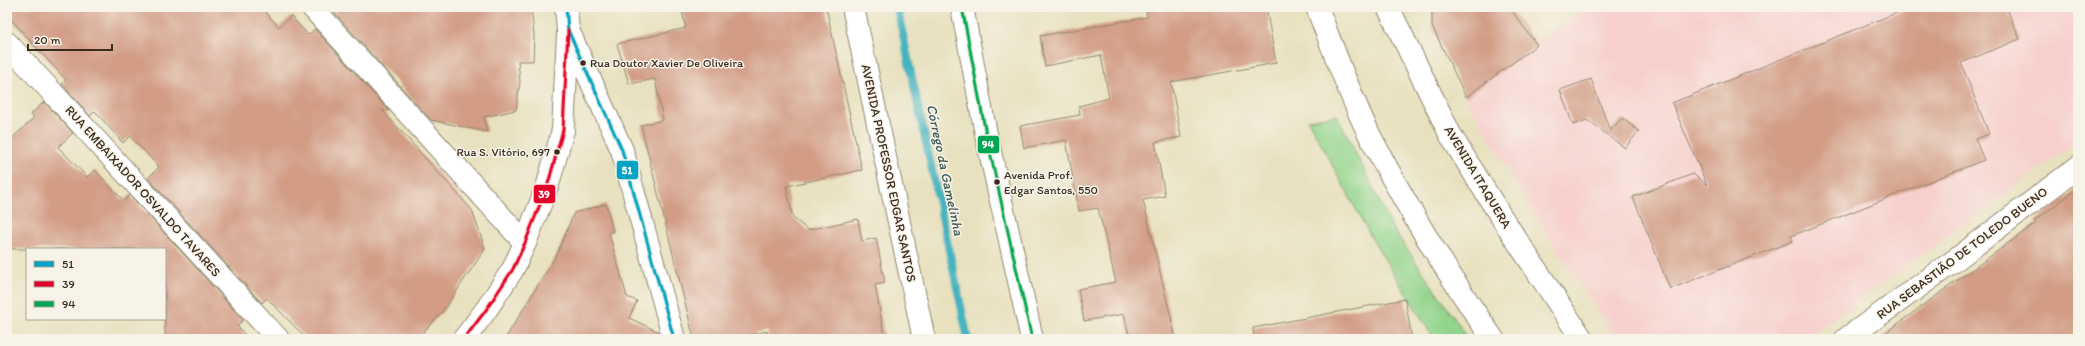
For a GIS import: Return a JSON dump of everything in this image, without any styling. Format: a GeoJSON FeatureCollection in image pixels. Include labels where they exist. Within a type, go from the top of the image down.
{"type":"FeatureCollection","features":[{"type":"Feature","properties":{"kind":"street"},"geometry":{"type":"LineString","coordinates":[[312,7],[525,243]]}},
{"type":"Feature","properties":{"kind":"street"},"geometry":{"type":"LineString","coordinates":[[464,339],[486,310],[513,269],[548,184],[564,130],[568,30],[566,7]]}},
{"type":"Feature","properties":{"kind":"street","name":"AVENIDA PROFESSOR EDGAR SANTOS"},"geometry":{"type":"LineString","coordinates":[[853,7],[924,339]]}},
{"type":"Feature","properties":{"kind":"street"},"geometry":{"type":"LineString","coordinates":[[962,7],[986,134],[1032,339]]}},
{"type":"Feature","properties":{"kind":"street"},"geometry":{"type":"LineString","coordinates":[[1317,7],[1335,56],[1368,132],[1414,218],[1493,339]]}},
{"type":"Feature","properties":{"kind":"street","name":"AVENIDA ITAQUERA"},"geometry":{"type":"LineString","coordinates":[[1392,9],[1451,136],[1500,215],[1582,339]]}},
{"type":"Feature","properties":{"kind":"street"},"geometry":{"type":"LineString","coordinates":[[568,30],[622,150],[674,339]]}},
{"type":"Feature","properties":{"kind":"street","name":"RUA EMBAIXADOR OSVALDO TAVARES"},"geometry":{"type":"LineString","coordinates":[[7,43],[278,339]]}},
{"type":"Feature","properties":{"kind":"street","name":"RUA SEBASTIÃO DE TOLEDO BUENO"},"geometry":{"type":"LineString","coordinates":[[1846,339],[1954,261],[2078,167]]}},
{"type":"Feature","properties":{"kind":"shaded area"},"geometry":{"type":"Polygon","coordinates":[[[1587,7],[2078,7],[2078,141],[1806,339],[1616,339],[1532,211],[1465,96],[1587,7]]]}},
{"type":"Feature","properties":{"kind":"green space"},"geometry":{"type":"Polygon","coordinates":[[[1337,115],[1393,229],[1469,339],[1434,339],[1371,237],[1308,120],[1337,115]]]}},
{"type":"Feature","properties":{"kind":"building"},"geometry":{"type":"Polygon","coordinates":[[[7,7],[261,7],[279,27],[291,16],[308,35],[315,29],[389,111],[382,110],[472,210],[485,249],[443,311],[417,339],[307,339],[267,298],[262,303],[148,178],[159,167],[130,136],[123,143],[95,111],[90,116],[62,84],[66,80],[7,15],[7,7]]]}},
{"type":"Feature","properties":{"kind":"building"},"geometry":{"type":"Polygon","coordinates":[[[340,7],[531,7],[534,35],[533,61],[518,61],[520,82],[516,110],[484,117],[487,132],[431,120],[334,12],[340,7]]]}},
{"type":"Feature","properties":{"kind":"building"},"geometry":{"type":"Polygon","coordinates":[[[681,7],[826,7],[862,170],[786,186],[793,218],[808,230],[858,219],[862,241],[876,238],[885,283],[875,285],[885,339],[768,339],[767,331],[730,339],[694,339],[641,125],[663,120],[655,79],[629,84],[617,44],[686,28],[681,7]]]}},
{"type":"Feature","properties":{"kind":"building"},"geometry":{"type":"Polygon","coordinates":[[[1145,7],[1266,7],[1276,63],[1171,82],[1181,137],[1155,142],[1165,196],[1143,200],[1176,339],[1130,339],[1124,314],[1084,321],[1078,289],[1116,282],[1098,208],[1079,211],[1066,140],[1024,148],[1020,126],[1080,115],[1079,106],[1109,98],[1101,55],[1045,66],[1040,36],[1147,17],[1145,7]]]}},
{"type":"Feature","properties":{"kind":"building"},"geometry":{"type":"Polygon","coordinates":[[[1432,7],[1509,7],[1537,45],[1466,97],[1432,26],[1432,7]]]}},
{"type":"Feature","properties":{"kind":"building"},"geometry":{"type":"Polygon","coordinates":[[[1911,7],[2006,7],[2020,39],[1961,63],[1989,134],[1975,139],[1984,160],[1791,236],[1793,241],[1670,289],[1633,197],[1693,174],[1707,185],[1672,103],[1911,7]]]}},
{"type":"Feature","properties":{"kind":"building"},"geometry":{"type":"Polygon","coordinates":[[[1591,79],[1610,131],[1622,118],[1639,131],[1625,148],[1587,120],[1573,125],[1560,90],[1591,79]]]}},
{"type":"Feature","properties":{"kind":"building"},"geometry":{"type":"Polygon","coordinates":[[[44,102],[73,133],[58,147],[87,177],[95,170],[124,201],[130,195],[243,320],[237,326],[249,339],[165,339],[166,248],[7,249],[7,143],[34,118],[31,114],[44,102]]]}},
{"type":"Feature","properties":{"kind":"building"},"geometry":{"type":"Polygon","coordinates":[[[2078,188],[2078,339],[1877,339],[2036,223],[2034,221],[2078,188]]]}},
{"type":"Feature","properties":{"kind":"building"},"geometry":{"type":"Polygon","coordinates":[[[606,204],[613,231],[609,233],[627,297],[637,301],[629,318],[659,332],[661,339],[505,339],[557,254],[574,213],[606,204]]]}},
{"type":"Feature","properties":{"kind":"building"},"geometry":{"type":"Polygon","coordinates":[[[1405,299],[1412,339],[1254,339],[1253,328],[1405,299]]]}},
{"type":"Feature","properties":{"kind":"waterway","name":"Córrego da Gamelinha"},"geometry":{"type":"LineString","coordinates":[[897,7],[968,339]]}},
{"type":"Feature","properties":{"kind":"transit line","name":"51"},"geometry":{"type":"LineString","coordinates":[[566,7],[568,30],[622,150],[674,339]]}},
{"type":"Feature","properties":{"kind":"transit line","name":"94"},"geometry":{"type":"LineString","coordinates":[[962,7],[986,134],[1032,339]]}},
{"type":"Feature","properties":{"kind":"transit line","name":"39"},"geometry":{"type":"LineString","coordinates":[[464,339],[486,310],[513,269],[548,184],[563,130],[568,30]]}},
{"type":"Feature","properties":{"kind":"place","name":"Rua Doutor Xavier De Oliveira"},"geometry":{"type":"Point","coordinates":[583,63]}},
{"type":"Feature","properties":{"kind":"place","name":"Rua S. Vitório, 697"},"geometry":{"type":"Point","coordinates":[557,152]}},
{"type":"Feature","properties":{"kind":"place","name":"Avenida Prof. Edgar Santos, 550"},"geometry":{"type":"Point","coordinates":[997,182]}}]}
